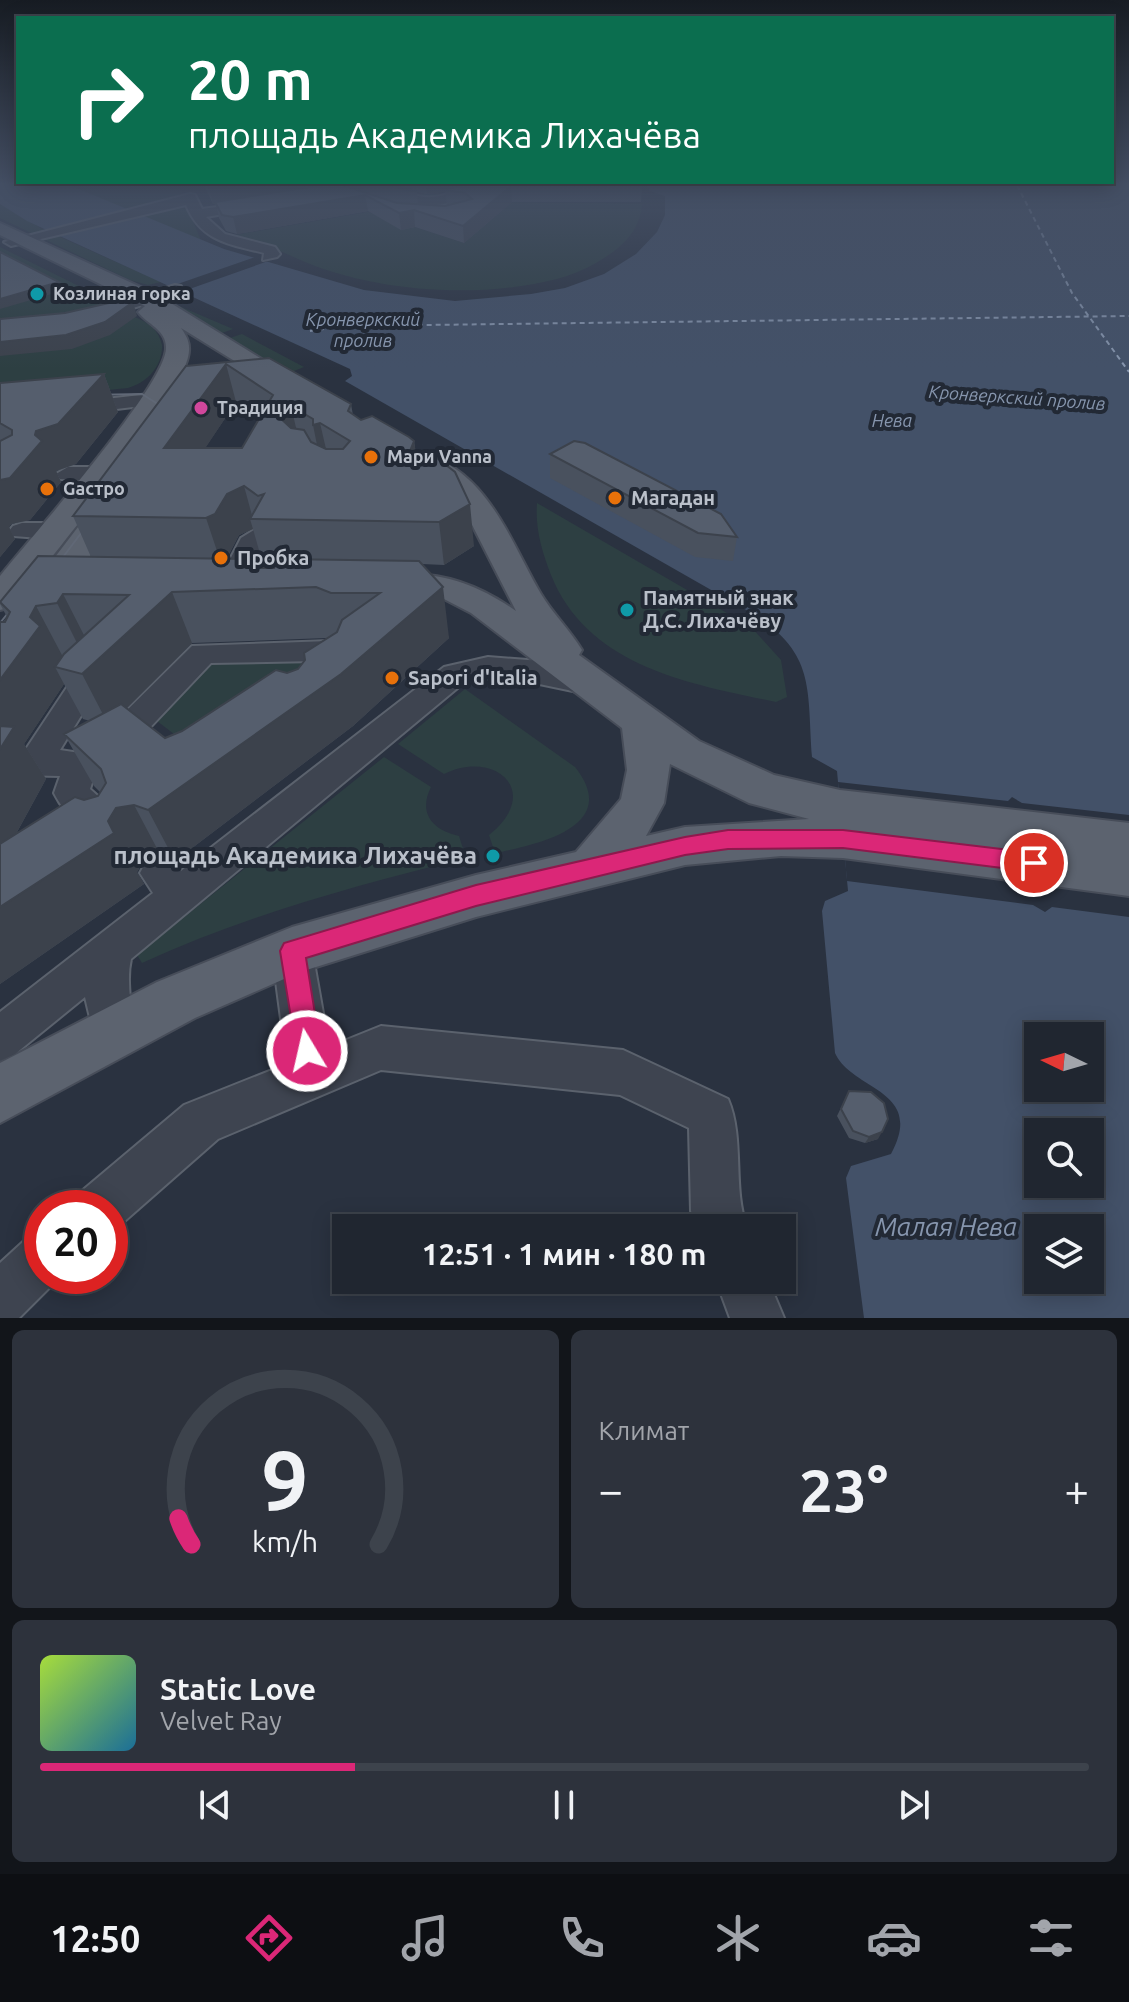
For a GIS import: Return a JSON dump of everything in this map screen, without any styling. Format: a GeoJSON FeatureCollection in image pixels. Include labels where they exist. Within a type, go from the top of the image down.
{"type":"FeatureCollection","features":[{"type":"Feature","properties":{"kind":"main road"},"geometry":{"type":"LineString","coordinates":[[34,247],[147,307],[188,322],[301,391]]}},
{"type":"Feature","properties":{"kind":"main road"},"geometry":{"type":"LineString","coordinates":[[8,590],[38,531],[99,474],[143,418],[149,402],[176,361],[180,349],[173,328],[147,307]]}},
{"type":"Feature","properties":{"kind":"main road"},"geometry":{"type":"LineString","coordinates":[[7,661],[56,581],[192,394],[196,348],[188,322]]}},
{"type":"Feature","properties":{"kind":"main road"},"geometry":{"type":"LineString","coordinates":[[401,449],[440,485],[485,513],[526,598],[586,678]]}},
{"type":"Feature","properties":{"kind":"main road"},"geometry":{"type":"LineString","coordinates":[[8,590],[56,581],[95,581]]}},
{"type":"Feature","properties":{"kind":"main road"},"geometry":{"type":"LineString","coordinates":[[362,586],[450,588],[484,605],[586,678],[642,723],[717,771],[842,823],[1129,875]]}},
{"type":"Feature","properties":{"kind":"main road"},"geometry":{"type":"LineString","coordinates":[[591,868],[634,817],[647,792],[652,763],[642,723]]}},
{"type":"Feature","properties":{"kind":"main road"},"geometry":{"type":"LineString","coordinates":[[0,1094],[176,1000],[292,951],[404,915],[591,868],[728,840],[842,823],[1129,842]]}},
{"type":"Feature","properties":{"kind":"street"},"geometry":{"type":"LineString","coordinates":[[256,247],[270,250],[272,254],[268,257]]}},
{"type":"Feature","properties":{"kind":"street"},"geometry":{"type":"LineString","coordinates":[[97,312],[147,307],[175,290]]}},
{"type":"Feature","properties":{"kind":"street"},"geometry":{"type":"LineString","coordinates":[[260,387],[301,391]]}},
{"type":"Feature","properties":{"kind":"street"},"geometry":{"type":"LineString","coordinates":[[0,417],[149,402],[192,394]]}},
{"type":"Feature","properties":{"kind":"street"},"geometry":{"type":"LineString","coordinates":[[0,406],[116,395],[149,402]]}},
{"type":"Feature","properties":{"kind":"street"},"geometry":{"type":"LineString","coordinates":[[68,474],[99,474]]}},
{"type":"Feature","properties":{"kind":"street"},"geometry":{"type":"LineString","coordinates":[[232,583],[254,538]]}},
{"type":"Feature","properties":{"kind":"street"},"geometry":{"type":"LineString","coordinates":[[123,749],[125,733],[203,653],[329,651],[336,674],[314,689]]}},
{"type":"Feature","properties":{"kind":"street"},"geometry":{"type":"LineString","coordinates":[[0,1039],[113,949],[169,884],[351,743],[455,674],[472,667],[499,666],[586,678]]}},
{"type":"Feature","properties":{"kind":"street"},"geometry":{"type":"LineString","coordinates":[[75,667],[96,667],[24,762],[81,764],[152,738],[162,747]]}},
{"type":"Feature","properties":{"kind":"street"},"geometry":{"type":"LineString","coordinates":[[81,764],[71,793],[101,833]]}},
{"type":"Feature","properties":{"kind":"street"},"geometry":{"type":"LineString","coordinates":[[112,1032],[104,998],[105,975],[113,949]]}},
{"type":"Feature","properties":{"kind":"street"},"geometry":{"type":"LineString","coordinates":[[292,951],[311,1077]]}},
{"type":"Feature","properties":{"kind":"street"},"geometry":{"type":"LineString","coordinates":[[122,1190],[201,1122],[381,1048],[623,1073],[712,1115],[717,1214]]}},
{"type":"Feature","properties":{"kind":"street"},"geometry":{"type":"LineString","coordinates":[[0,1299],[24,1276]]}},
{"type":"Feature","properties":{"kind":"street"},"geometry":{"type":"LineString","coordinates":[[748,1294],[757,1318]]}},
{"type":"Feature","properties":{"kind":"shaded area"},"geometry":{"type":"Polygon","coordinates":[[[0,247],[109,301],[103,304],[146,322],[159,335],[162,345],[157,367],[141,382],[128,388],[0,401],[0,247]]]}},
{"type":"Feature","properties":{"kind":"shaded area"},"geometry":{"type":"Polygon","coordinates":[[[60,247],[81,247],[161,282],[148,285],[130,280],[60,247]]]}},
{"type":"Feature","properties":{"kind":"shaded area"},"geometry":{"type":"Polygon","coordinates":[[[268,247],[619,247],[576,273],[488,290],[432,289],[376,283],[323,269],[268,247]]]}},
{"type":"Feature","properties":{"kind":"shaded area"},"geometry":{"type":"Polygon","coordinates":[[[179,306],[233,329],[222,333],[230,338],[242,334],[304,367],[289,373],[174,308],[179,306]]]}},
{"type":"Feature","properties":{"kind":"shaded area"},"geometry":{"type":"Polygon","coordinates":[[[537,503],[751,627],[781,660],[787,697],[776,702],[677,678],[616,651],[590,631],[568,606],[551,575],[540,540],[537,503]]]}},
{"type":"Feature","properties":{"kind":"shaded area"},"geometry":{"type":"Polygon","coordinates":[[[307,658],[309,664],[196,751],[157,721],[158,713],[208,661],[307,658]]]}},
{"type":"Feature","properties":{"kind":"shaded area"},"geometry":{"type":"Polygon","coordinates":[[[465,689],[575,767],[587,788],[589,805],[582,818],[568,830],[532,845],[495,853],[489,835],[505,819],[512,803],[512,790],[506,779],[495,771],[480,767],[444,774],[398,744],[465,689]]]}},
{"type":"Feature","properties":{"kind":"shaded area"},"geometry":{"type":"Polygon","coordinates":[[[384,757],[431,787],[426,805],[430,819],[441,829],[459,836],[466,858],[301,903],[221,930],[142,963],[137,955],[384,757]]]}},
{"type":"Feature","properties":{"kind":"water","name":"Нева"},"geometry":{"type":"Polygon","coordinates":[[[83,247],[218,247],[364,290],[455,301],[565,288],[604,274],[643,247],[1129,247],[1129,1318],[864,1318],[846,1178],[851,1166],[891,1154],[899,1133],[899,1116],[893,1103],[844,1066],[835,1053],[822,911],[825,901],[848,891],[837,771],[812,757],[807,690],[797,656],[770,626],[748,611],[345,381],[352,376],[350,369],[83,247]]]}},
{"type":"Feature","properties":{"kind":"pier"},"geometry":{"type":"Polygon","coordinates":[[[261,255],[274,259],[181,292],[169,287],[261,255]]]}},
{"type":"Feature","properties":{"kind":"pier"},"geometry":{"type":"Polygon","coordinates":[[[838,782],[1008,801],[1012,797],[1022,803],[1129,815],[1129,917],[1052,907],[1045,912],[1033,905],[847,881],[838,782]]]}},
{"type":"Feature","properties":{"kind":"building"},"geometry":{"type":"Polygon","coordinates":[[[0,252],[59,282],[0,299],[0,252]]]}},
{"type":"Feature","properties":{"kind":"building"},"geometry":{"type":"Polygon","coordinates":[[[131,298],[133,302],[105,322],[66,335],[0,342],[0,319],[65,313],[131,298]]]}},
{"type":"Feature","properties":{"kind":"building"},"geometry":{"type":"Polygon","coordinates":[[[269,358],[351,404],[348,411],[361,420],[372,416],[409,437],[414,441],[410,451],[422,458],[433,455],[455,472],[470,504],[439,522],[250,519],[264,494],[258,496],[244,486],[227,494],[215,514],[206,518],[73,516],[186,366],[269,358]],[[226,364],[164,448],[242,448],[273,395],[226,364]],[[291,406],[281,409],[278,416],[291,428],[304,430],[311,442],[326,449],[343,449],[350,441],[320,423],[313,425],[313,419],[291,406]]]}},
{"type":"Feature","properties":{"kind":"building"},"geometry":{"type":"Polygon","coordinates":[[[104,374],[58,424],[36,431],[35,435],[42,441],[10,478],[0,480],[0,441],[12,435],[12,430],[0,423],[0,383],[104,374]]]}},
{"type":"Feature","properties":{"kind":"building"},"geometry":{"type":"Polygon","coordinates":[[[574,441],[585,443],[721,514],[737,537],[698,533],[550,454],[574,441]]]}},
{"type":"Feature","properties":{"kind":"building"},"geometry":{"type":"Polygon","coordinates":[[[38,556],[246,559],[253,568],[274,568],[280,559],[419,561],[443,587],[341,674],[148,810],[134,805],[116,808],[108,821],[114,833],[0,907],[0,844],[75,797],[84,800],[98,796],[106,783],[101,769],[64,734],[121,704],[165,738],[182,731],[276,670],[287,673],[298,669],[305,660],[304,653],[337,632],[342,620],[380,593],[331,593],[316,587],[172,592],[82,674],[55,667],[64,654],[129,595],[63,594],[57,603],[36,606],[30,617],[40,626],[0,680],[0,622],[5,622],[10,612],[0,602],[38,556]]]}},
{"type":"Feature","properties":{"kind":"building"},"geometry":{"type":"Polygon","coordinates":[[[0,726],[14,727],[0,749],[0,726]]]}},
{"type":"Feature","properties":{"kind":"building"},"geometry":{"type":"Polygon","coordinates":[[[849,1091],[871,1092],[884,1103],[888,1119],[882,1132],[869,1137],[853,1131],[841,1109],[849,1091]]]}},
{"type":"Feature","properties":{"kind":"ferry route"},"geometry":{"type":"LineString","coordinates":[[1048,247],[1072,293],[1089,317]]}},
{"type":"Feature","properties":{"kind":"ferry route"},"geometry":{"type":"LineString","coordinates":[[1089,317],[1129,316]]}},
{"type":"Feature","properties":{"kind":"ferry route"},"geometry":{"type":"LineString","coordinates":[[310,331],[347,326],[1089,317]]}},
{"type":"Feature","properties":{"kind":"ferry route"},"geometry":{"type":"LineString","coordinates":[[1089,317],[1129,372]]}},
{"type":"Feature","properties":{"kind":"tram line"},"geometry":{"type":"LineString","coordinates":[[90,395],[142,394],[167,410],[165,419]]}},
{"type":"Feature","properties":{"kind":"tram line"},"geometry":{"type":"LineString","coordinates":[[51,573],[94,516]]}},
{"type":"Feature","properties":{"kind":"tram line"},"geometry":{"type":"LineString","coordinates":[[0,623],[20,598]]}},
{"type":"Feature","properties":{"kind":"place","name":"Козлиная горка"},"geometry":{"type":"Point","coordinates":[37,294]}},
{"type":"Feature","properties":{"kind":"place","name":"Традиция"},"geometry":{"type":"Point","coordinates":[201,408]}},
{"type":"Feature","properties":{"kind":"place","name":"Мари Vаnnа"},"geometry":{"type":"Point","coordinates":[371,457]}},
{"type":"Feature","properties":{"kind":"place","name":"Gастро"},"geometry":{"type":"Point","coordinates":[47,489]}},
{"type":"Feature","properties":{"kind":"place","name":"Магадан"},"geometry":{"type":"Point","coordinates":[615,498]}},
{"type":"Feature","properties":{"kind":"place","name":"Пробка"},"geometry":{"type":"Point","coordinates":[221,558]}},
{"type":"Feature","properties":{"kind":"place","name":"Памятный знак Д.С. Лихачёву"},"geometry":{"type":"Point","coordinates":[627,610]}},
{"type":"Feature","properties":{"kind":"place","name":"Sapori d'Italia"},"geometry":{"type":"Point","coordinates":[392,678]}},
{"type":"Feature","properties":{"kind":"place","name":"площадь Академика Лихачёва"},"geometry":{"type":"Point","coordinates":[493,856]}},
{"type":"Feature","properties":{"kind":"route"},"geometry":{"type":"LineString","coordinates":[[307,1051],[292,951],[404,915],[476,896],[685,846],[728,840],[781,837],[843,839],[1034,863]]}},
{"type":"Feature","properties":{"kind":"water label","name":"Кронверкский пролив"},"geometry":{"type":"Point","coordinates":[363,330]}},
{"type":"Feature","properties":{"kind":"water label","name":"Кронверкский пролив"},"geometry":{"type":"Point","coordinates":[1017,398]}},
{"type":"Feature","properties":{"kind":"water label","name":"Малая Нева"},"geometry":{"type":"Point","coordinates":[946,1227]}}]}
